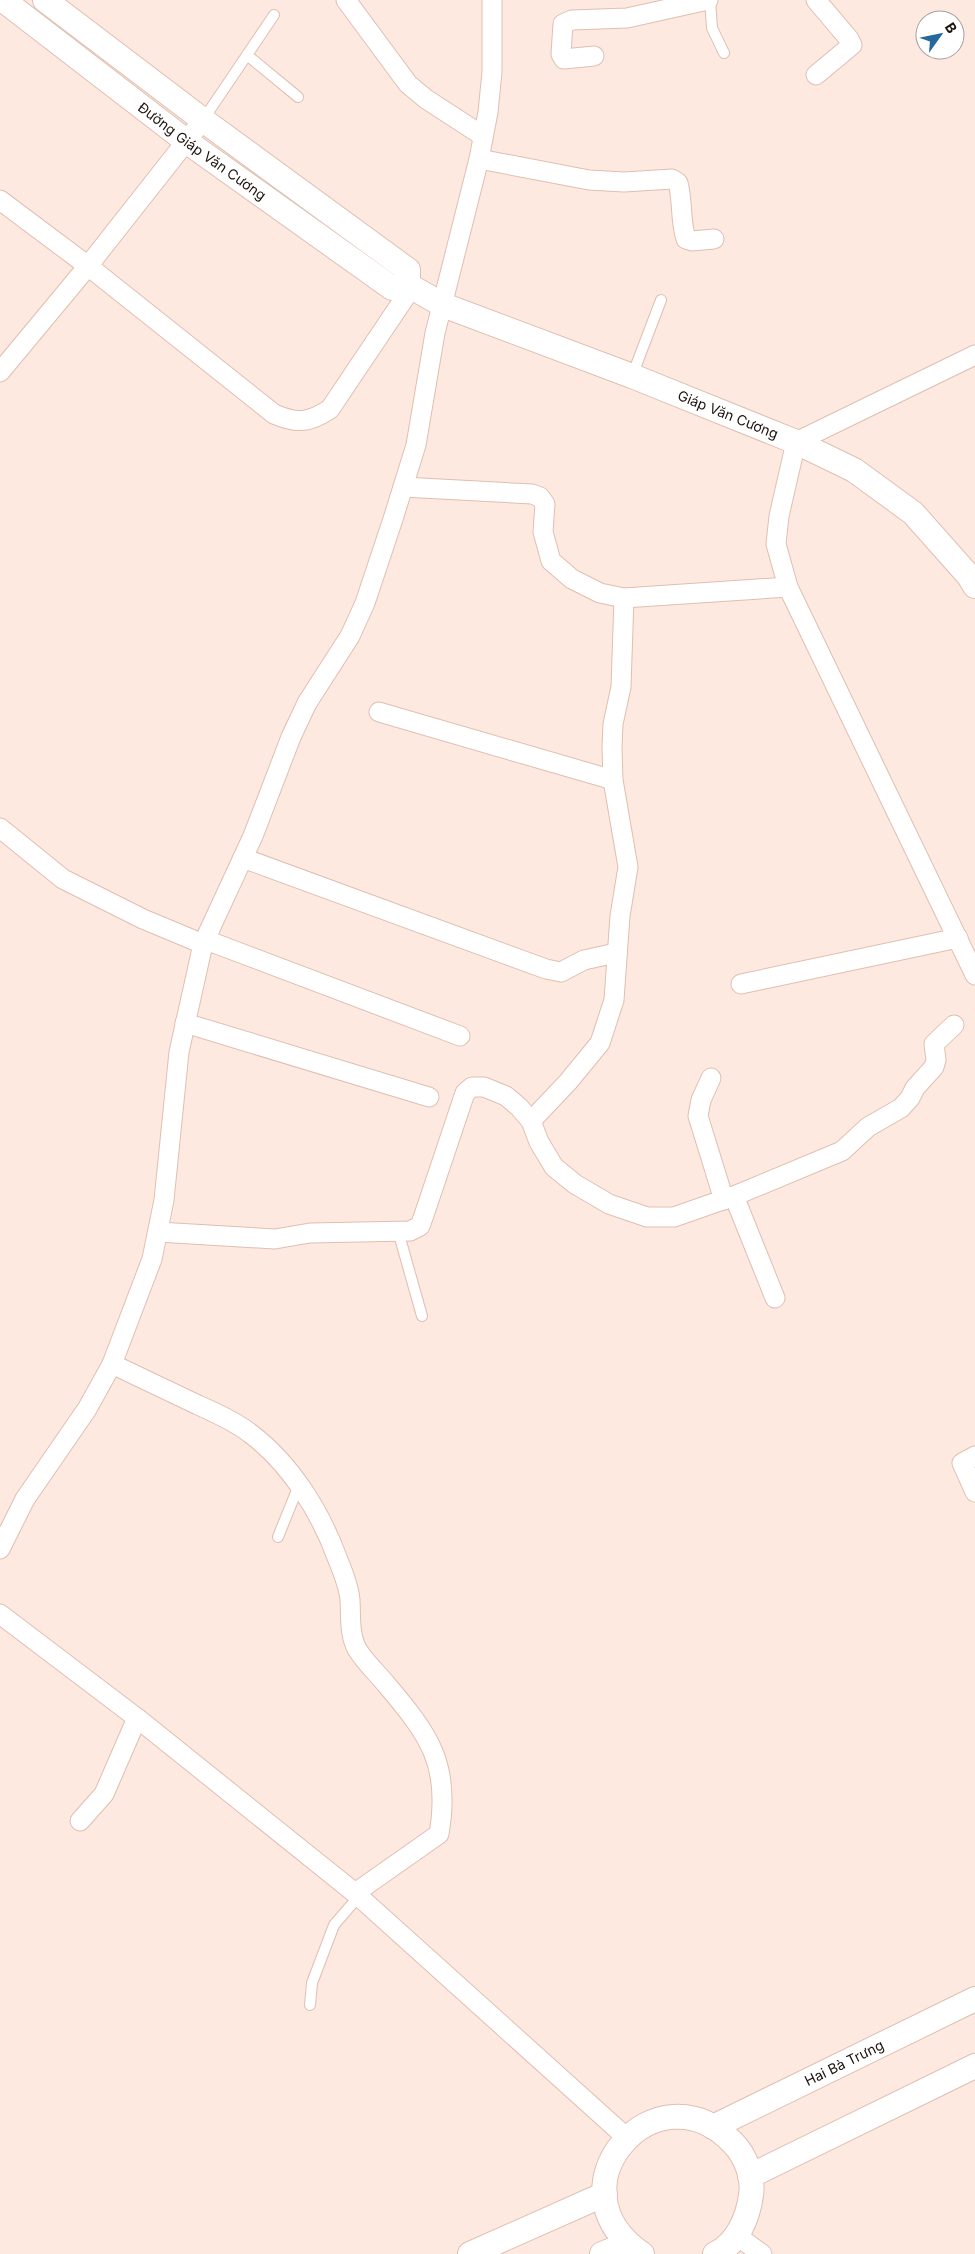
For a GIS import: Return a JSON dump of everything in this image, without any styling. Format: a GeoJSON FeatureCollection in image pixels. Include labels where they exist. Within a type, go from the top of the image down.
{"type":"FeatureCollection","features":[{"type":"Feature","properties":{"kind":"street","name":"Đường Giáp Văn Cương"},"geometry":{"type":"LineString","coordinates":[[3,0],[186,141],[392,288],[410,286],[443,306]]}},
{"type":"Feature","properties":{"kind":"street","name":"Đường Giáp Văn Cương"},"geometry":{"type":"LineString","coordinates":[[45,0],[203,120],[408,270],[410,286]]}},
{"type":"Feature","properties":{"kind":"street"},"geometry":{"type":"LineString","coordinates":[[346,0],[408,84],[426,99],[483,136]]}},
{"type":"Feature","properties":{"kind":"street"},"geometry":{"type":"LineString","coordinates":[[0,1549],[25,1499],[87,1410],[112,1364],[152,1259],[164,1200],[178,1052],[204,942],[244,858],[307,703],[350,636],[365,603],[403,487],[416,445],[435,333],[483,136],[492,72],[492,0]]}},
{"type":"Feature","properties":{"kind":"street"},"geometry":{"type":"LineString","coordinates":[[594,56],[564,59],[561,54],[563,24],[572,20],[627,18],[709,0]]}},
{"type":"Feature","properties":{"kind":"street"},"geometry":{"type":"LineString","coordinates":[[816,0],[852,45],[816,75]]}},
{"type":"Feature","properties":{"kind":"street"},"geometry":{"type":"LineString","coordinates":[[0,372],[88,266],[203,120]]}},
{"type":"Feature","properties":{"kind":"street"},"geometry":{"type":"LineString","coordinates":[[478,159],[588,180],[624,182],[672,179],[678,183],[681,192],[683,230],[686,239],[714,239]]}},
{"type":"Feature","properties":{"kind":"street"},"geometry":{"type":"LineString","coordinates":[[0,200],[88,266],[274,414],[289,420],[304,421],[318,417],[330,409],[410,286]]}},
{"type":"Feature","properties":{"kind":"street","name":"Giáp Văn Cương"},"geometry":{"type":"LineString","coordinates":[[443,306],[632,376],[796,442],[854,470],[914,514],[969,576],[975,586]]}},
{"type":"Feature","properties":{"kind":"street"},"geometry":{"type":"LineString","coordinates":[[975,355],[796,442],[779,516],[776,544],[788,587],[975,975]]}},
{"type":"Feature","properties":{"kind":"street"},"geometry":{"type":"LineString","coordinates":[[403,487],[532,494],[540,497],[545,504],[543,532],[551,561],[572,579],[600,593],[624,598],[788,587]]}},
{"type":"Feature","properties":{"kind":"street"},"geometry":{"type":"LineString","coordinates":[[531,1121],[568,1082],[600,1043],[614,1000],[616,953],[628,867],[613,780],[612,748],[613,724],[621,687],[624,598]]}},
{"type":"Feature","properties":{"kind":"street"},"geometry":{"type":"LineString","coordinates":[[379,712],[613,780]]}},
{"type":"Feature","properties":{"kind":"street"},"geometry":{"type":"LineString","coordinates":[[0,828],[63,879],[143,919],[460,1036]]}},
{"type":"Feature","properties":{"kind":"street"},"geometry":{"type":"LineString","coordinates":[[244,858],[546,969],[560,972],[584,960],[616,953]]}},
{"type":"Feature","properties":{"kind":"street"},"geometry":{"type":"LineString","coordinates":[[741,984],[958,938]]}},
{"type":"Feature","properties":{"kind":"street"},"geometry":{"type":"LineString","coordinates":[[185,1022],[429,1097]]}},
{"type":"Feature","properties":{"kind":"street"},"geometry":{"type":"LineString","coordinates":[[158,1232],[275,1239],[310,1233],[410,1231],[420,1226],[465,1093],[472,1087],[484,1087],[506,1096],[519,1107],[531,1121],[539,1142],[554,1167],[575,1184],[609,1204],[647,1217],[674,1217],[729,1198],[842,1151],[868,1127],[901,1108],[934,1067],[936,1060],[934,1044],[954,1025]]}},
{"type":"Feature","properties":{"kind":"street"},"geometry":{"type":"LineString","coordinates":[[710,1078],[701,1100],[698,1116],[729,1198],[775,1298]]}},
{"type":"Feature","properties":{"kind":"street"},"geometry":{"type":"LineString","coordinates":[[112,1364],[250,1432],[276,1454],[299,1485],[322,1525],[338,1559],[350,1598],[351,1625],[357,1648],[415,1720],[437,1759],[443,1784],[443,1813],[439,1834],[357,1894]]}},
{"type":"Feature","properties":{"kind":"street"},"geometry":{"type":"LineString","coordinates":[[975,1456],[962,1463],[975,1492]]}},
{"type":"Feature","properties":{"kind":"street"},"geometry":{"type":"LineString","coordinates":[[0,1614],[137,1718],[357,1894],[627,2138]]}},
{"type":"Feature","properties":{"kind":"street"},"geometry":{"type":"LineString","coordinates":[[80,1821],[104,1794],[137,1718]]}},
{"type":"Feature","properties":{"kind":"street","name":"Hai Bà Trưng"},"geometry":{"type":"LineString","coordinates":[[713,2127],[975,1999]]}},
{"type":"Feature","properties":{"kind":"street"},"geometry":{"type":"LineString","coordinates":[[750,2176],[975,2066]]}},
{"type":"Feature","properties":{"kind":"street"},"geometry":{"type":"LineString","coordinates":[[634,2249],[612,2223],[605,2194],[606,2174],[615,2151],[632,2132],[655,2120],[679,2117],[702,2121],[723,2132],[738,2149],[750,2176],[752,2193],[748,2215],[737,2236],[715,2254]]}},
{"type":"Feature","properties":{"kind":"street"},"geometry":{"type":"LineString","coordinates":[[470,2254],[605,2194]]}},
{"type":"Feature","properties":{"kind":"street"},"geometry":{"type":"LineString","coordinates":[[737,2236],[762,2254]]}},
{"type":"Feature","properties":{"kind":"street"},"geometry":{"type":"LineString","coordinates":[[602,2254],[634,2249]]}},
{"type":"Feature","properties":{"kind":"lane"},"geometry":{"type":"LineString","coordinates":[[709,0],[712,28],[724,54]]}},
{"type":"Feature","properties":{"kind":"lane"},"geometry":{"type":"LineString","coordinates":[[203,120],[274,15]]}},
{"type":"Feature","properties":{"kind":"lane"},"geometry":{"type":"LineString","coordinates":[[247,55],[298,97]]}},
{"type":"Feature","properties":{"kind":"lane"},"geometry":{"type":"LineString","coordinates":[[632,376],[661,300]]}},
{"type":"Feature","properties":{"kind":"lane"},"geometry":{"type":"LineString","coordinates":[[398,1232],[422,1316]]}},
{"type":"Feature","properties":{"kind":"lane"},"geometry":{"type":"LineString","coordinates":[[278,1537],[299,1485]]}},
{"type":"Feature","properties":{"kind":"lane"},"geometry":{"type":"LineString","coordinates":[[310,2004],[312,1984],[334,1926],[357,1894]]}}]}
